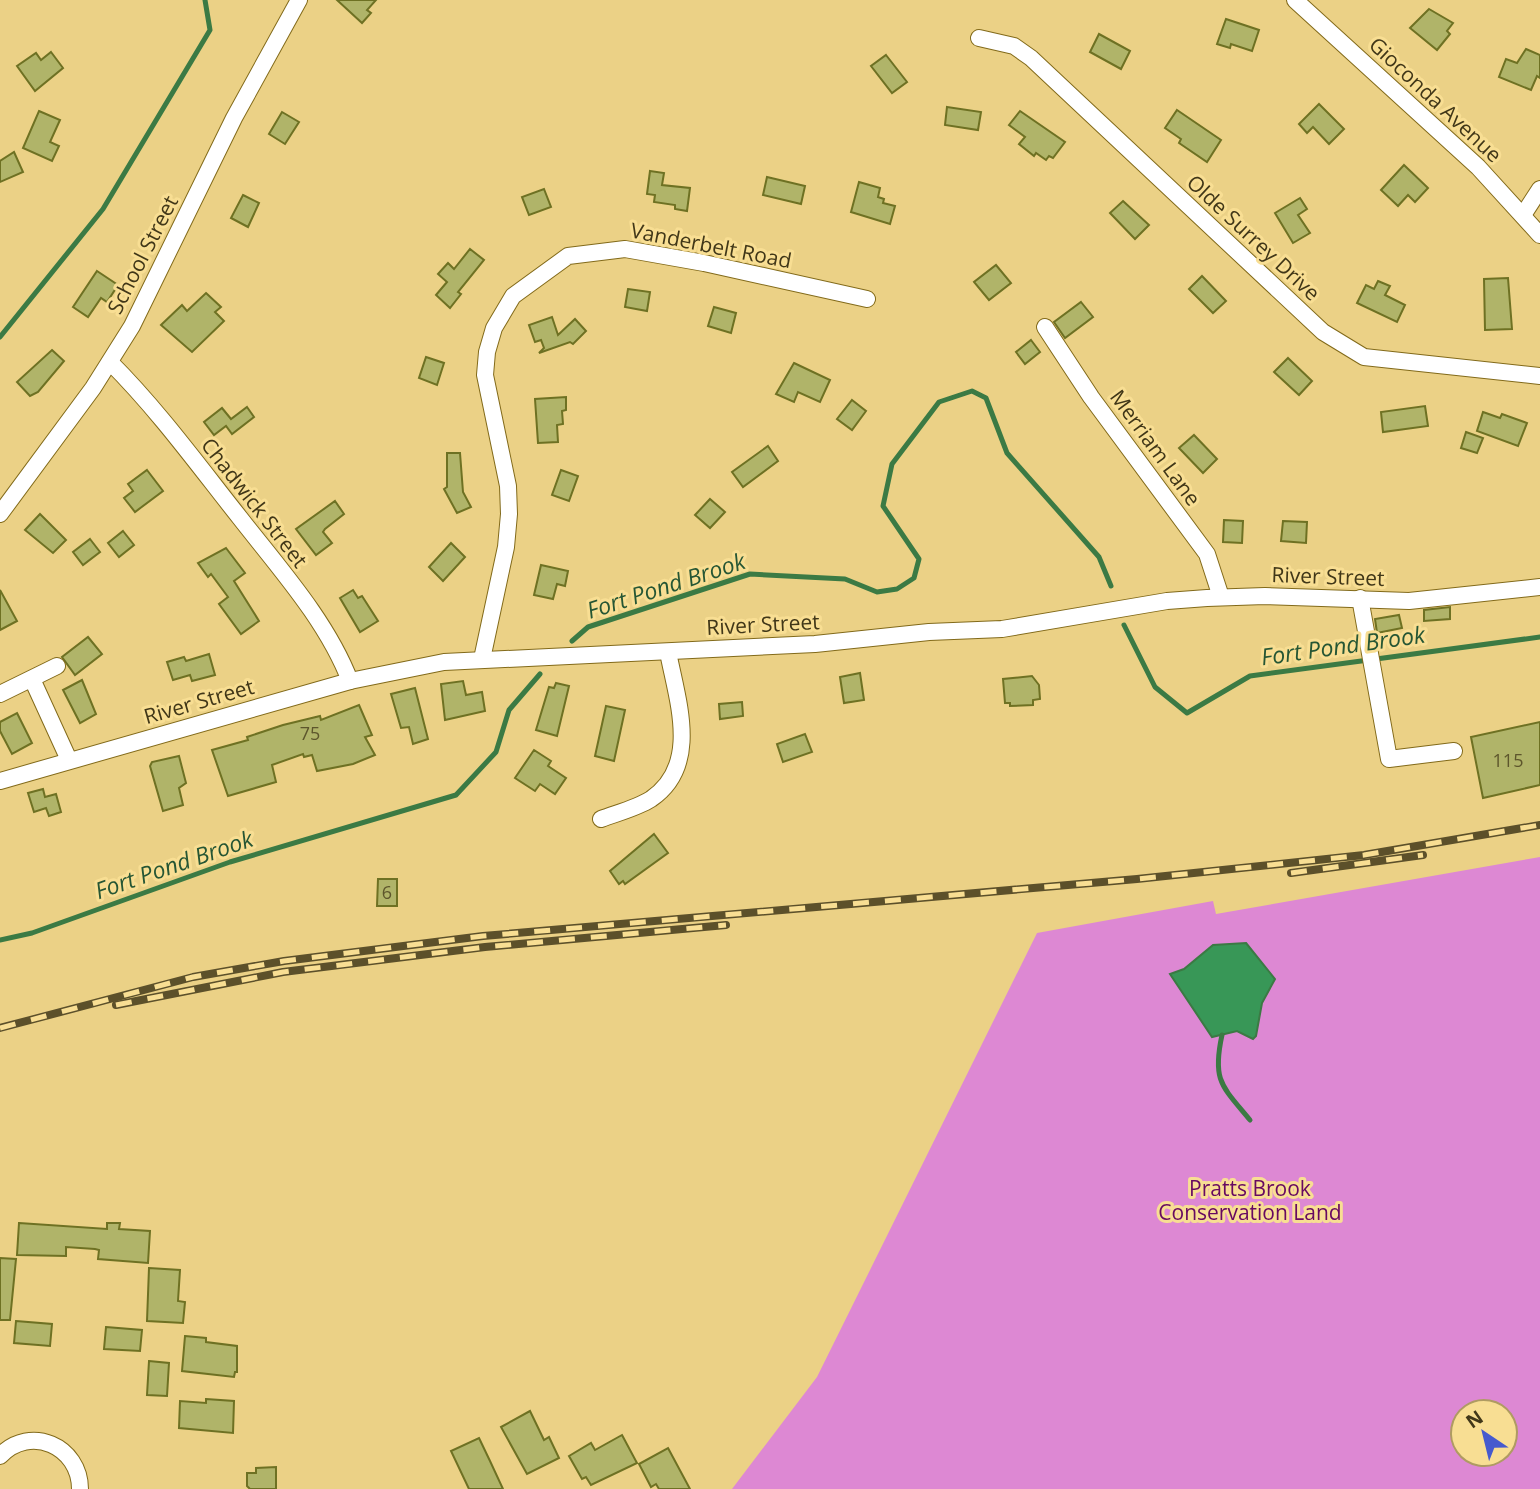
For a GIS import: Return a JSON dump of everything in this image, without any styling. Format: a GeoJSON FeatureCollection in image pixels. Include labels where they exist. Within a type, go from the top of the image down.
{"type":"FeatureCollection","features":[{"type":"Feature","properties":{"kind":"street","name":"School Street"},"geometry":{"type":"LineString","coordinates":[[0,514],[110,362],[157,278],[234,118],[299,0]]}},
{"type":"Feature","properties":{"kind":"street","name":"Gioconda Avenue"},"geometry":{"type":"LineString","coordinates":[[1296,0],[1463,154],[1540,235]]}},
{"type":"Feature","properties":{"kind":"street","name":"Olde Surrey Drive"},"geometry":{"type":"LineString","coordinates":[[979,38],[1014,46],[1031,58],[1323,332],[1349,351],[1380,360],[1540,376]]}},
{"type":"Feature","properties":{"kind":"street"},"geometry":{"type":"LineString","coordinates":[[1523,215],[1540,189]]}},
{"type":"Feature","properties":{"kind":"street","name":"Vanderbelt Road"},"geometry":{"type":"LineString","coordinates":[[482,659],[507,540],[509,514],[506,476],[485,375],[486,352],[494,328],[513,296],[568,256],[625,250],[704,263],[867,299]]}},
{"type":"Feature","properties":{"kind":"street","name":"Merriam Lane"},"geometry":{"type":"LineString","coordinates":[[1045,327],[1091,397],[1207,554],[1221,597]]}},
{"type":"Feature","properties":{"kind":"street","name":"Chadwick Street"},"geometry":{"type":"LineString","coordinates":[[110,362],[162,418],[271,558],[331,642],[350,681]]}},
{"type":"Feature","properties":{"kind":"street","name":"River Street"},"geometry":{"type":"LineString","coordinates":[[0,781],[350,681],[436,663],[816,644],[929,632],[1002,629],[1167,601],[1221,597],[1409,601],[1540,587]]}},
{"type":"Feature","properties":{"kind":"street"},"geometry":{"type":"LineString","coordinates":[[1360,598],[1368,655],[1389,759],[1454,751]]}},
{"type":"Feature","properties":{"kind":"street"},"geometry":{"type":"LineString","coordinates":[[601,819],[651,799],[668,783],[681,761],[677,701],[667,652]]}},
{"type":"Feature","properties":{"kind":"street"},"geometry":{"type":"LineString","coordinates":[[0,694],[57,666]]}},
{"type":"Feature","properties":{"kind":"street"},"geometry":{"type":"LineString","coordinates":[[32,679],[69,760]]}},
{"type":"Feature","properties":{"kind":"street"},"geometry":{"type":"LineString","coordinates":[[0,1457],[20,1442],[39,1440],[57,1446],[75,1465],[80,1489]]}},
{"type":"Feature","properties":{"kind":"green space","name":"Pratts Brook Conservation Land"},"geometry":{"type":"Polygon","coordinates":[[[1540,857],[1540,1489],[732,1489],[817,1377],[1037,933],[1213,901],[1216,914],[1540,857]]]}},
{"type":"Feature","properties":{"kind":"shaded area"},"geometry":{"type":"Polygon","coordinates":[[[1246,943],[1275,979],[1262,1003],[1256,1036],[1253,1039],[1237,1031],[1212,1037],[1170,974],[1184,969],[1213,945],[1246,943]]]}},
{"type":"Feature","properties":{"kind":"building"},"geometry":{"type":"Polygon","coordinates":[[[337,0],[376,0],[367,10],[371,13],[362,23],[337,0]]]}},
{"type":"Feature","properties":{"kind":"building"},"geometry":{"type":"Polygon","coordinates":[[[1429,9],[1453,23],[1447,31],[1450,34],[1437,50],[1410,28],[1429,9]]]}},
{"type":"Feature","properties":{"kind":"building"},"geometry":{"type":"Polygon","coordinates":[[[1226,19],[1259,30],[1252,51],[1231,44],[1230,48],[1217,44],[1226,19]]]}},
{"type":"Feature","properties":{"kind":"building"},"geometry":{"type":"Polygon","coordinates":[[[1099,34],[1130,51],[1121,69],[1090,52],[1099,34]]]}},
{"type":"Feature","properties":{"kind":"building"},"geometry":{"type":"Polygon","coordinates":[[[1526,49],[1540,55],[1540,78],[1537,76],[1531,90],[1499,77],[1506,59],[1517,63],[1526,49]]]}},
{"type":"Feature","properties":{"kind":"building"},"geometry":{"type":"Polygon","coordinates":[[[51,52],[63,68],[35,91],[17,66],[36,53],[41,60],[51,52]]]}},
{"type":"Feature","properties":{"kind":"building"},"geometry":{"type":"Polygon","coordinates":[[[886,55],[907,82],[892,93],[871,66],[886,55]]]}},
{"type":"Feature","properties":{"kind":"building"},"geometry":{"type":"Polygon","coordinates":[[[1319,104],[1344,129],[1329,144],[1313,127],[1307,133],[1299,124],[1319,104]]]}},
{"type":"Feature","properties":{"kind":"building"},"geometry":{"type":"Polygon","coordinates":[[[947,107],[981,112],[978,130],[945,125],[947,107]]]}},
{"type":"Feature","properties":{"kind":"building"},"geometry":{"type":"Polygon","coordinates":[[[1177,110],[1221,140],[1207,162],[1179,143],[1181,139],[1165,128],[1177,110]]]}},
{"type":"Feature","properties":{"kind":"building"},"geometry":{"type":"Polygon","coordinates":[[[39,111],[60,120],[50,142],[59,146],[52,161],[23,148],[39,111]]]}},
{"type":"Feature","properties":{"kind":"building"},"geometry":{"type":"Polygon","coordinates":[[[1020,111],[1065,142],[1053,158],[1049,156],[1046,160],[1036,153],[1034,156],[1019,144],[1025,137],[1009,125],[1020,111]]]}},
{"type":"Feature","properties":{"kind":"building"},"geometry":{"type":"Polygon","coordinates":[[[282,112],[299,122],[285,144],[269,134],[282,112]]]}},
{"type":"Feature","properties":{"kind":"building"},"geometry":{"type":"Polygon","coordinates":[[[14,152],[23,172],[0,182],[0,161],[14,152]]]}},
{"type":"Feature","properties":{"kind":"building"},"geometry":{"type":"Polygon","coordinates":[[[1404,165],[1428,188],[1415,202],[1408,195],[1398,206],[1381,190],[1404,165]]]}},
{"type":"Feature","properties":{"kind":"building"},"geometry":{"type":"Polygon","coordinates":[[[650,171],[664,173],[662,185],[690,188],[687,211],[675,209],[675,205],[654,202],[655,195],[647,194],[650,171]]]}},
{"type":"Feature","properties":{"kind":"building"},"geometry":{"type":"Polygon","coordinates":[[[767,177],[805,186],[801,204],[763,195],[767,177]]]}},
{"type":"Feature","properties":{"kind":"building"},"geometry":{"type":"Polygon","coordinates":[[[859,182],[880,188],[878,197],[884,199],[883,203],[895,206],[890,224],[851,212],[859,182]]]}},
{"type":"Feature","properties":{"kind":"building"},"geometry":{"type":"Polygon","coordinates":[[[544,189],[551,207],[529,215],[522,197],[544,189]]]}},
{"type":"Feature","properties":{"kind":"building"},"geometry":{"type":"Polygon","coordinates":[[[243,195],[259,203],[248,227],[231,218],[243,195]]]}},
{"type":"Feature","properties":{"kind":"building"},"geometry":{"type":"Polygon","coordinates":[[[1300,198],[1307,209],[1298,215],[1310,233],[1293,243],[1275,213],[1300,198]]]}},
{"type":"Feature","properties":{"kind":"building"},"geometry":{"type":"Polygon","coordinates":[[[1123,201],[1149,225],[1135,239],[1110,213],[1123,201]]]}},
{"type":"Feature","properties":{"kind":"building"},"geometry":{"type":"Polygon","coordinates":[[[470,249],[484,260],[458,292],[461,294],[450,308],[436,295],[447,282],[438,274],[448,263],[454,269],[470,249]]]}},
{"type":"Feature","properties":{"kind":"building"},"geometry":{"type":"Polygon","coordinates":[[[996,265],[1011,283],[989,300],[974,282],[996,265]]]}},
{"type":"Feature","properties":{"kind":"building"},"geometry":{"type":"Polygon","coordinates":[[[97,271],[118,285],[107,302],[101,298],[88,317],[73,307],[97,271]]]}},
{"type":"Feature","properties":{"kind":"building"},"geometry":{"type":"Polygon","coordinates":[[[1202,276],[1226,301],[1213,313],[1189,289],[1202,276]]]}},
{"type":"Feature","properties":{"kind":"building"},"geometry":{"type":"Polygon","coordinates":[[[1508,278],[1512,329],[1485,330],[1484,279],[1508,278]]]}},
{"type":"Feature","properties":{"kind":"building"},"geometry":{"type":"Polygon","coordinates":[[[1378,281],[1390,286],[1385,295],[1405,305],[1397,322],[1357,303],[1366,285],[1374,289],[1378,281]]]}},
{"type":"Feature","properties":{"kind":"building"},"geometry":{"type":"Polygon","coordinates":[[[628,289],[650,292],[647,311],[625,307],[628,289]]]}},
{"type":"Feature","properties":{"kind":"building"},"geometry":{"type":"Polygon","coordinates":[[[206,293],[221,307],[215,312],[224,321],[192,352],[161,325],[182,305],[187,311],[206,293]]]}},
{"type":"Feature","properties":{"kind":"building"},"geometry":{"type":"Polygon","coordinates":[[[1081,302],[1093,317],[1065,338],[1054,322],[1081,302]]]}},
{"type":"Feature","properties":{"kind":"building"},"geometry":{"type":"Polygon","coordinates":[[[714,307],[736,313],[731,333],[708,326],[714,307]]]}},
{"type":"Feature","properties":{"kind":"building"},"geometry":{"type":"Polygon","coordinates":[[[552,317],[558,335],[575,319],[586,331],[573,344],[570,342],[539,353],[544,348],[541,340],[535,342],[529,325],[552,317]]]}},
{"type":"Feature","properties":{"kind":"building"},"geometry":{"type":"Polygon","coordinates":[[[1031,340],[1040,352],[1025,364],[1016,352],[1031,340]]]}},
{"type":"Feature","properties":{"kind":"building"},"geometry":{"type":"Polygon","coordinates":[[[52,350],[64,361],[38,392],[30,396],[17,382],[52,350]]]}},
{"type":"Feature","properties":{"kind":"building"},"geometry":{"type":"Polygon","coordinates":[[[426,357],[444,363],[437,385],[419,378],[426,357]]]}},
{"type":"Feature","properties":{"kind":"building"},"geometry":{"type":"Polygon","coordinates":[[[1288,358],[1312,381],[1299,395],[1274,372],[1288,358]]]}},
{"type":"Feature","properties":{"kind":"building"},"geometry":{"type":"Polygon","coordinates":[[[794,363],[830,380],[820,402],[798,392],[794,402],[776,394],[794,363]]]}},
{"type":"Feature","properties":{"kind":"building"},"geometry":{"type":"Polygon","coordinates":[[[566,397],[566,410],[562,411],[563,424],[557,425],[558,442],[538,443],[535,399],[566,397]]]}},
{"type":"Feature","properties":{"kind":"building"},"geometry":{"type":"Polygon","coordinates":[[[852,400],[866,411],[852,430],[837,419],[852,400]]]}},
{"type":"Feature","properties":{"kind":"building"},"geometry":{"type":"Polygon","coordinates":[[[1425,406],[1428,426],[1383,432],[1381,412],[1425,406]]]}},
{"type":"Feature","properties":{"kind":"building"},"geometry":{"type":"Polygon","coordinates":[[[247,407],[254,417],[232,434],[226,426],[214,435],[204,422],[222,408],[231,419],[247,407]]]}},
{"type":"Feature","properties":{"kind":"building"},"geometry":{"type":"Polygon","coordinates":[[[1483,412],[1500,418],[1502,414],[1527,423],[1518,446],[1477,431],[1483,412]]]}},
{"type":"Feature","properties":{"kind":"building"},"geometry":{"type":"Polygon","coordinates":[[[1466,432],[1483,438],[1477,453],[1461,448],[1466,432]]]}},
{"type":"Feature","properties":{"kind":"building"},"geometry":{"type":"Polygon","coordinates":[[[1194,435],[1217,459],[1203,473],[1179,448],[1194,435]]]}},
{"type":"Feature","properties":{"kind":"building"},"geometry":{"type":"Polygon","coordinates":[[[768,446],[778,461],[743,487],[732,472],[768,446]]]}},
{"type":"Feature","properties":{"kind":"building"},"geometry":{"type":"Polygon","coordinates":[[[447,453],[460,453],[463,492],[471,507],[457,513],[444,489],[447,487],[447,453]]]}},
{"type":"Feature","properties":{"kind":"building"},"geometry":{"type":"Polygon","coordinates":[[[147,470],[163,491],[135,512],[124,498],[133,491],[128,484],[147,470]]]}},
{"type":"Feature","properties":{"kind":"building"},"geometry":{"type":"Polygon","coordinates":[[[561,470],[578,476],[569,501],[552,495],[561,470]]]}},
{"type":"Feature","properties":{"kind":"building"},"geometry":{"type":"Polygon","coordinates":[[[710,499],[725,512],[710,528],[695,515],[710,499]]]}},
{"type":"Feature","properties":{"kind":"building"},"geometry":{"type":"Polygon","coordinates":[[[335,501],[344,514],[325,529],[323,532],[332,543],[316,555],[296,529],[335,501]]]}},
{"type":"Feature","properties":{"kind":"building"},"geometry":{"type":"Polygon","coordinates":[[[40,514],[66,540],[53,553],[25,530],[40,514]]]}},
{"type":"Feature","properties":{"kind":"building"},"geometry":{"type":"Polygon","coordinates":[[[1224,520],[1243,521],[1242,543],[1223,542],[1224,520]]]}},
{"type":"Feature","properties":{"kind":"building"},"geometry":{"type":"Polygon","coordinates":[[[1283,521],[1307,522],[1306,543],[1281,541],[1283,521]]]}},
{"type":"Feature","properties":{"kind":"building"},"geometry":{"type":"Polygon","coordinates":[[[123,531],[134,545],[119,557],[108,543],[123,531]]]}},
{"type":"Feature","properties":{"kind":"building"},"geometry":{"type":"Polygon","coordinates":[[[90,539],[100,552],[83,565],[73,552],[90,539]]]}},
{"type":"Feature","properties":{"kind":"building"},"geometry":{"type":"Polygon","coordinates":[[[451,543],[465,557],[443,581],[429,567],[451,543]]]}},
{"type":"Feature","properties":{"kind":"building"},"geometry":{"type":"Polygon","coordinates":[[[226,548],[245,573],[234,581],[259,621],[241,634],[219,604],[228,597],[211,574],[208,577],[198,563],[226,548]]]}},
{"type":"Feature","properties":{"kind":"building"},"geometry":{"type":"Polygon","coordinates":[[[541,565],[568,571],[565,586],[557,584],[553,599],[534,595],[541,565]]]}},
{"type":"Feature","properties":{"kind":"building"},"geometry":{"type":"Polygon","coordinates":[[[0,590],[17,621],[0,630],[0,590]]]}},
{"type":"Feature","properties":{"kind":"building"},"geometry":{"type":"Polygon","coordinates":[[[353,590],[358,598],[362,596],[378,621],[360,632],[340,598],[353,590]]]}},
{"type":"Feature","properties":{"kind":"building"},"geometry":{"type":"Polygon","coordinates":[[[1450,607],[1450,619],[1424,621],[1424,610],[1450,607]]]}},
{"type":"Feature","properties":{"kind":"building"},"geometry":{"type":"Polygon","coordinates":[[[1399,615],[1402,628],[1377,633],[1375,619],[1399,615]]]}},
{"type":"Feature","properties":{"kind":"building"},"geometry":{"type":"Polygon","coordinates":[[[88,637],[102,654],[75,675],[62,657],[88,637]]]}},
{"type":"Feature","properties":{"kind":"building"},"geometry":{"type":"Polygon","coordinates":[[[209,654],[215,675],[192,681],[190,675],[173,680],[167,662],[184,657],[186,661],[209,654]]]}},
{"type":"Feature","properties":{"kind":"building"},"geometry":{"type":"Polygon","coordinates":[[[860,673],[864,700],[844,703],[840,677],[860,673]]]}},
{"type":"Feature","properties":{"kind":"building"},"geometry":{"type":"Polygon","coordinates":[[[1032,676],[1039,685],[1040,699],[1033,700],[1033,705],[1010,706],[1010,703],[1005,703],[1003,679],[1032,676]]]}},
{"type":"Feature","properties":{"kind":"building"},"geometry":{"type":"Polygon","coordinates":[[[82,680],[96,714],[80,723],[63,690],[82,680]]]}},
{"type":"Feature","properties":{"kind":"building"},"geometry":{"type":"Polygon","coordinates":[[[463,681],[466,695],[482,692],[485,711],[445,720],[441,684],[463,681]]]}},
{"type":"Feature","properties":{"kind":"building"},"geometry":{"type":"Polygon","coordinates":[[[556,683],[569,686],[557,736],[536,730],[549,687],[554,688],[556,683]]]}},
{"type":"Feature","properties":{"kind":"building"},"geometry":{"type":"Polygon","coordinates":[[[415,688],[428,739],[413,744],[409,727],[401,728],[391,694],[415,688]]]}},
{"type":"Feature","properties":{"kind":"building"},"geometry":{"type":"Polygon","coordinates":[[[742,702],[743,716],[720,719],[719,704],[742,702]]]}},
{"type":"Feature","properties":{"kind":"building"},"geometry":{"type":"Polygon","coordinates":[[[359,705],[372,735],[365,737],[375,755],[353,764],[317,771],[312,755],[304,757],[303,754],[272,765],[276,782],[228,796],[212,750],[248,740],[247,737],[283,725],[320,716],[321,720],[359,705]]]}},
{"type":"Feature","properties":{"kind":"building"},"geometry":{"type":"Polygon","coordinates":[[[606,706],[625,710],[614,761],[595,756],[606,706]]]}},
{"type":"Feature","properties":{"kind":"building"},"geometry":{"type":"Polygon","coordinates":[[[17,713],[32,743],[12,754],[0,731],[0,722],[17,713]]]}},
{"type":"Feature","properties":{"kind":"building"},"geometry":{"type":"Polygon","coordinates":[[[1540,722],[1540,785],[1483,798],[1471,737],[1540,722]]]}},
{"type":"Feature","properties":{"kind":"building"},"geometry":{"type":"Polygon","coordinates":[[[805,734],[812,752],[783,762],[777,744],[805,734]]]}},
{"type":"Feature","properties":{"kind":"building"},"geometry":{"type":"Polygon","coordinates":[[[534,750],[551,761],[548,766],[566,778],[555,794],[540,784],[535,791],[515,778],[534,750]]]}},
{"type":"Feature","properties":{"kind":"building"},"geometry":{"type":"Polygon","coordinates":[[[179,756],[186,783],[179,788],[183,805],[163,811],[150,766],[152,762],[179,756]]]}},
{"type":"Feature","properties":{"kind":"building"},"geometry":{"type":"Polygon","coordinates":[[[43,789],[45,797],[56,794],[61,812],[49,816],[46,808],[34,812],[28,793],[43,789]]]}},
{"type":"Feature","properties":{"kind":"building"},"geometry":{"type":"Polygon","coordinates":[[[654,834],[668,853],[625,884],[623,881],[619,884],[610,871],[654,834]]]}},
{"type":"Feature","properties":{"kind":"building"},"geometry":{"type":"Polygon","coordinates":[[[378,879],[397,879],[397,906],[377,906],[378,879]]]}},
{"type":"Feature","properties":{"kind":"building"},"geometry":{"type":"Polygon","coordinates":[[[19,1223],[107,1229],[107,1223],[120,1223],[119,1229],[150,1231],[148,1263],[98,1259],[99,1250],[66,1247],[66,1256],[17,1255],[19,1223]]]}},
{"type":"Feature","properties":{"kind":"building"},"geometry":{"type":"Polygon","coordinates":[[[0,1258],[16,1259],[10,1320],[0,1320],[0,1258]]]}},
{"type":"Feature","properties":{"kind":"building"},"geometry":{"type":"Polygon","coordinates":[[[149,1268],[180,1270],[178,1301],[185,1302],[183,1323],[147,1321],[149,1268]]]}},
{"type":"Feature","properties":{"kind":"building"},"geometry":{"type":"Polygon","coordinates":[[[16,1321],[52,1324],[50,1346],[14,1343],[16,1321]]]}},
{"type":"Feature","properties":{"kind":"building"},"geometry":{"type":"Polygon","coordinates":[[[106,1327],[142,1330],[140,1351],[104,1349],[106,1327]]]}},
{"type":"Feature","properties":{"kind":"building"},"geometry":{"type":"Polygon","coordinates":[[[185,1336],[237,1346],[237,1372],[234,1377],[182,1371],[185,1336]]]}},
{"type":"Feature","properties":{"kind":"building"},"geometry":{"type":"Polygon","coordinates":[[[149,1361],[169,1363],[167,1396],[147,1395],[149,1361]]]}},
{"type":"Feature","properties":{"kind":"building"},"geometry":{"type":"Polygon","coordinates":[[[206,1399],[234,1401],[233,1433],[179,1428],[180,1401],[206,1403],[206,1399]]]}},
{"type":"Feature","properties":{"kind":"building"},"geometry":{"type":"Polygon","coordinates":[[[530,1411],[544,1440],[549,1437],[559,1458],[527,1474],[501,1427],[530,1411]]]}},
{"type":"Feature","properties":{"kind":"building"},"geometry":{"type":"Polygon","coordinates":[[[622,1435],[637,1463],[591,1485],[586,1477],[582,1479],[569,1456],[591,1443],[595,1450],[622,1435]]]}},
{"type":"Feature","properties":{"kind":"building"},"geometry":{"type":"Polygon","coordinates":[[[479,1438],[503,1489],[469,1489],[451,1451],[479,1438]]]}},
{"type":"Feature","properties":{"kind":"building"},"geometry":{"type":"Polygon","coordinates":[[[668,1448],[690,1489],[659,1489],[656,1484],[651,1487],[639,1464],[668,1448]]]}},
{"type":"Feature","properties":{"kind":"building"},"geometry":{"type":"Polygon","coordinates":[[[276,1467],[276,1489],[250,1489],[247,1486],[247,1473],[256,1473],[256,1468],[276,1467]]]}},
{"type":"Feature","properties":{"kind":"waterway"},"geometry":{"type":"LineString","coordinates":[[0,337],[103,209],[210,30],[205,0]]}},
{"type":"Feature","properties":{"kind":"waterway","name":"Fort Pond Brook"},"geometry":{"type":"LineString","coordinates":[[572,641],[588,627],[750,574],[845,579],[877,592],[897,589],[914,578],[919,559],[883,506],[892,464],[939,402],[972,391],[986,398],[1007,453],[1099,557],[1111,586]]}},
{"type":"Feature","properties":{"kind":"waterway","name":"Fort Pond Brook"},"geometry":{"type":"LineString","coordinates":[[1124,625],[1155,687],[1187,713],[1250,676],[1540,637]]}},
{"type":"Feature","properties":{"kind":"waterway","name":"Fort Pond Brook"},"geometry":{"type":"LineString","coordinates":[[0,940],[32,933],[230,862],[456,795],[496,752],[509,710],[540,674]]}},
{"type":"Feature","properties":{"kind":"waterway"},"geometry":{"type":"LineString","coordinates":[[1222,1035],[1219,1073],[1226,1090],[1250,1120]]}},
{"type":"Feature","properties":{"kind":"railway"},"geometry":{"type":"LineString","coordinates":[[0,1028],[193,977],[284,961],[483,936],[1137,879],[1364,855],[1540,825]]}},
{"type":"Feature","properties":{"kind":"railway"},"geometry":{"type":"LineString","coordinates":[[1291,873],[1423,855]]}},
{"type":"Feature","properties":{"kind":"railway"},"geometry":{"type":"LineString","coordinates":[[116,1005],[283,972],[485,947],[726,925]]}}]}
